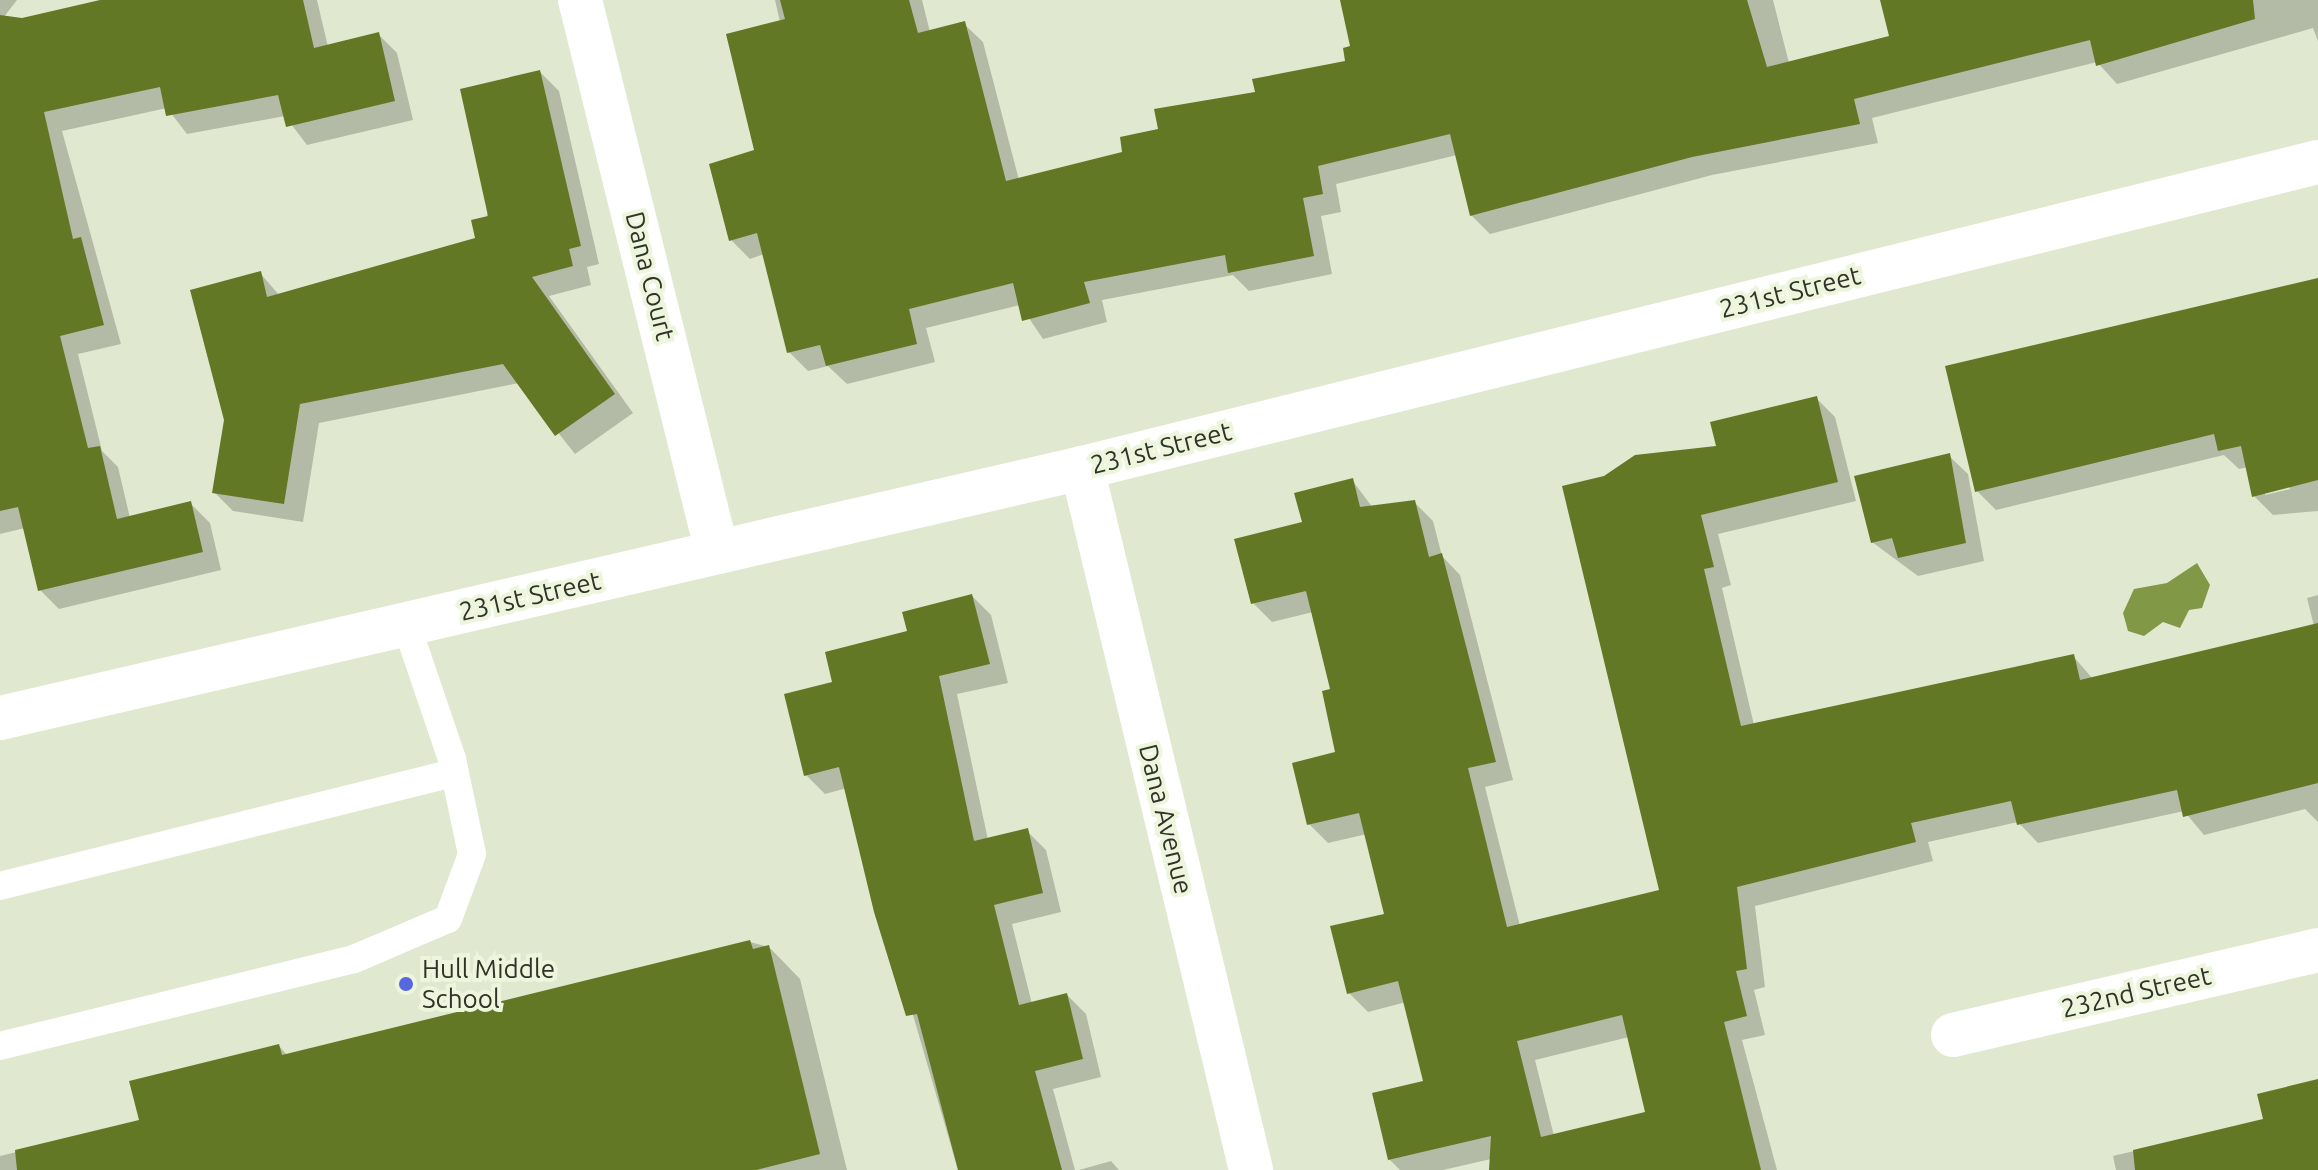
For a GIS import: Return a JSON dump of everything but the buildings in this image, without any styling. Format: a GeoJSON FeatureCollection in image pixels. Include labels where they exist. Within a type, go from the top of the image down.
{"type":"FeatureCollection","features":[{"type":"Feature","properties":{"kind":"street","name":"Dana Court"},"geometry":{"type":"LineString","coordinates":[[580,0],[717,552]]}},
{"type":"Feature","properties":{"kind":"street","name":"231st Street"},"geometry":{"type":"LineString","coordinates":[[0,718],[1082,468],[2318,162]]}},
{"type":"Feature","properties":{"kind":"street","name":"Dana Avenue"},"geometry":{"type":"LineString","coordinates":[[1082,468],[1251,1170]]}},
{"type":"Feature","properties":{"kind":"street","name":"232nd Street"},"geometry":{"type":"LineString","coordinates":[[1953,1035],[2318,950]]}},
{"type":"Feature","properties":{"kind":"lane"},"geometry":{"type":"LineString","coordinates":[[0,1046],[354,959],[448,919],[472,854],[454,773],[406,624]]}},
{"type":"Feature","properties":{"kind":"lane"},"geometry":{"type":"LineString","coordinates":[[0,886],[454,773]]}},
{"type":"Feature","properties":{"kind":"shaded area"},"geometry":{"type":"Polygon","coordinates":[[[2197,563],[2210,585],[2202,608],[2189,610],[2180,628],[2163,622],[2144,636],[2128,631],[2123,613],[2134,589],[2167,583],[2197,563]]]}},
{"type":"Feature","properties":{"kind":"place","name":"Hull Middle School"},"geometry":{"type":"Point","coordinates":[406,984]}}]}
